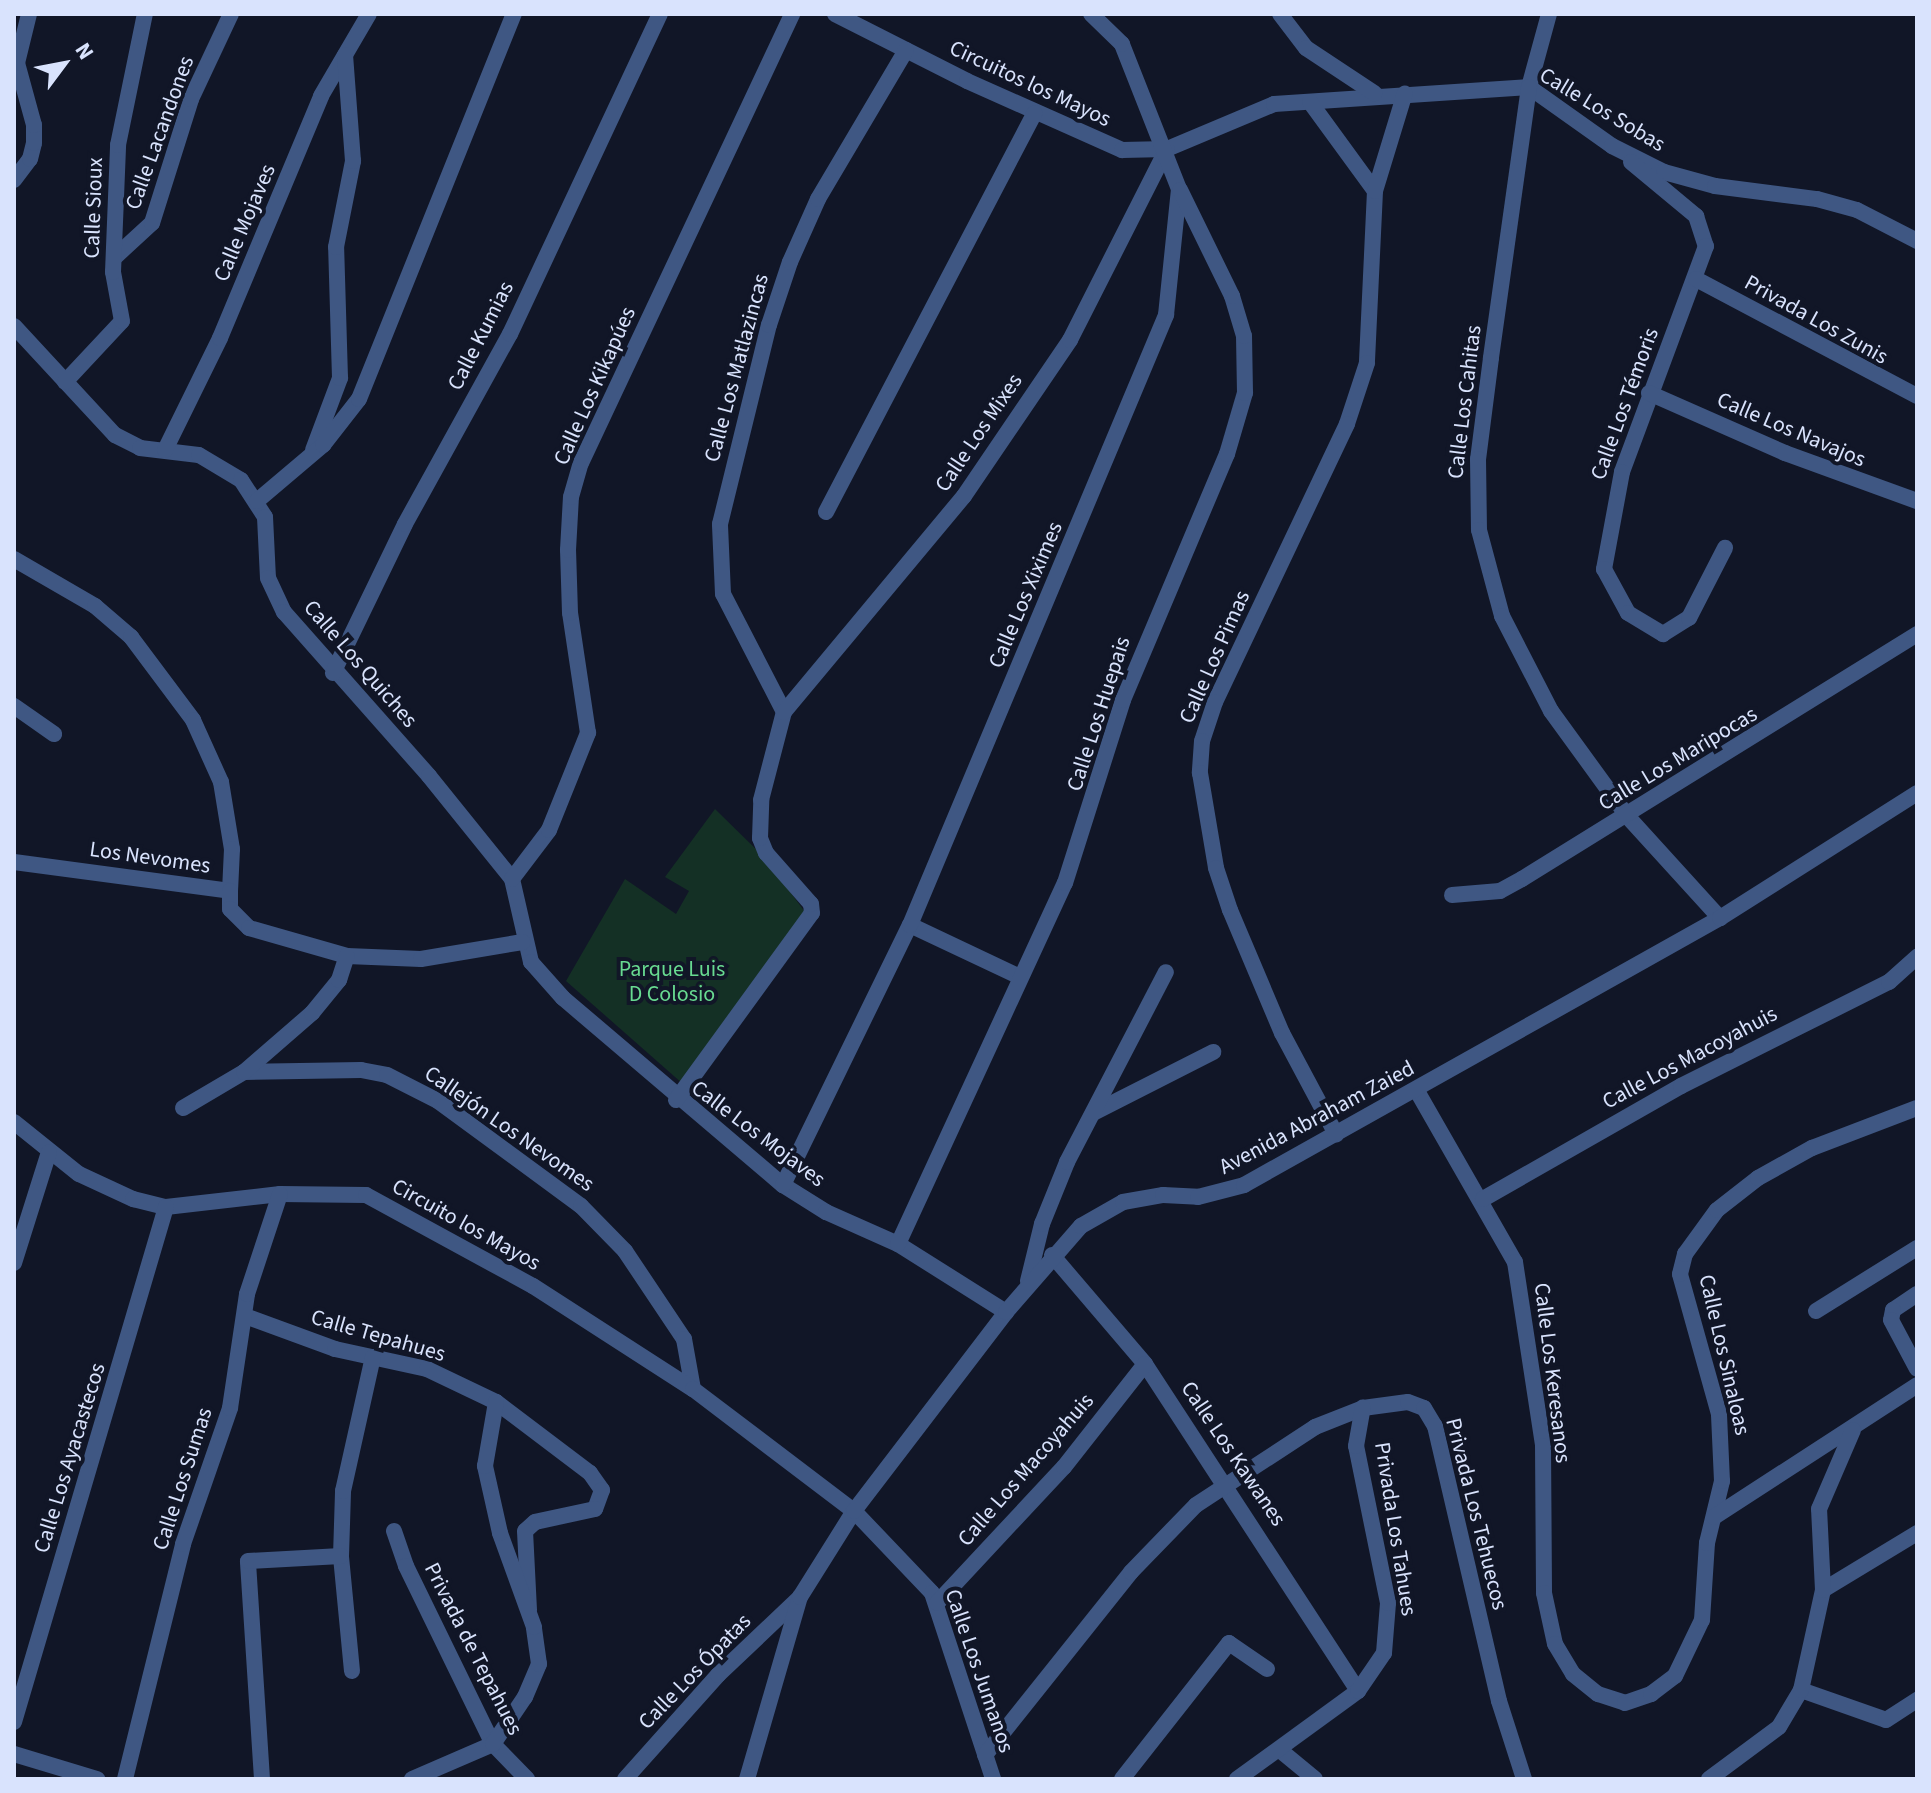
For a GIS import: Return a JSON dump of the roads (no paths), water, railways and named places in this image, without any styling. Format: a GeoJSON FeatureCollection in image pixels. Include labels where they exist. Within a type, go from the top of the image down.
{"type":"FeatureCollection","features":[{"type":"Feature","properties":{"kind":"street"},"geometry":{"type":"LineString","coordinates":[[14,180],[30,159],[34,143],[34,125],[17,63],[29,14]]}},
{"type":"Feature","properties":{"kind":"street","name":"Calle Sioux"},"geometry":{"type":"LineString","coordinates":[[65,382],[122,321],[115,257],[118,145],[145,14]]}},
{"type":"Feature","properties":{"kind":"street","name":"Calle Lacandones"},"geometry":{"type":"LineString","coordinates":[[115,257],[152,223],[191,99],[231,14]]}},
{"type":"Feature","properties":{"kind":"street","name":"Calle Mojaves"},"geometry":{"type":"LineString","coordinates":[[165,450],[220,338],[321,96],[369,14]]}},
{"type":"Feature","properties":{"kind":"street"},"geometry":{"type":"LineString","coordinates":[[14,326],[115,435],[140,448],[165,450],[221,465],[257,501],[311,457],[359,399],[514,14]]}},
{"type":"Feature","properties":{"kind":"street","name":"Calle Kumias"},"geometry":{"type":"LineString","coordinates":[[333,673],[405,524],[510,334],[660,14]]}},
{"type":"Feature","properties":{"kind":"street","name":"Calle Los Kikapúes"},"geometry":{"type":"LineString","coordinates":[[512,879],[549,830],[588,733],[570,613],[568,550],[571,497],[581,463],[792,14]]}},
{"type":"Feature","properties":{"kind":"street","name":"Circuitos los Mayos"},"geometry":{"type":"LineString","coordinates":[[835,14],[1035,113],[1122,150],[1167,149]]}},
{"type":"Feature","properties":{"kind":"street","name":"Calle Los Xiximes"},"geometry":{"type":"LineString","coordinates":[[783,1185],[910,925],[1166,315],[1179,189],[1167,149],[1122,44],[1091,14]]}},
{"type":"Feature","properties":{"kind":"street"},"geometry":{"type":"LineString","coordinates":[[1280,14],[1306,48],[1374,93]]}},
{"type":"Feature","properties":{"kind":"street","name":"Calle Los Cahitas"},"geometry":{"type":"LineString","coordinates":[[1549,14],[1529,87],[1478,459],[1479,530],[1502,616],[1526,666],[1628,817],[1720,918]]}},
{"type":"Feature","properties":{"kind":"street","name":"Calle Los Matlazincas"},"geometry":{"type":"LineString","coordinates":[[784,712],[723,594],[720,524],[769,325],[790,262],[818,199],[906,50]]}},
{"type":"Feature","properties":{"kind":"street"},"geometry":{"type":"LineString","coordinates":[[311,457],[340,378],[336,247],[353,161],[345,55]]}},
{"type":"Feature","properties":{"kind":"street","name":"Calle Los Sobas"},"geometry":{"type":"LineString","coordinates":[[1167,149],[1257,108],[1374,93],[1529,87],[1612,146],[1689,180],[1857,210],[1917,241]]}},
{"type":"Feature","properties":{"kind":"street","name":"Calle Los Pimas"},"geometry":{"type":"LineString","coordinates":[[1336,1134],[1282,1033],[1230,910],[1213,855],[1200,773],[1202,741],[1215,702],[1360,392],[1367,363],[1375,191],[1405,93]]}},
{"type":"Feature","properties":{"kind":"street"},"geometry":{"type":"LineString","coordinates":[[1310,102],[1375,191]]}},
{"type":"Feature","properties":{"kind":"street"},"geometry":{"type":"LineString","coordinates":[[826,512],[1035,113]]}},
{"type":"Feature","properties":{"kind":"street","name":"Calle Los Témoris"},"geometry":{"type":"LineString","coordinates":[[1612,146],[1702,225],[1706,246],[1622,472],[1605,547],[1604,569],[1613,594],[1628,613],[1655,632],[1673,632],[1702,598],[1725,548]]}},
{"type":"Feature","properties":{"kind":"street","name":"Calle Los Mixes"},"geometry":{"type":"LineString","coordinates":[[784,712],[964,496],[1070,340],[1167,149]]}},
{"type":"Feature","properties":{"kind":"street","name":"Calle Los Huepais"},"geometry":{"type":"LineString","coordinates":[[898,1244],[1084,835],[1123,700],[1227,454],[1245,393],[1244,336],[1232,296],[1179,189]]}},
{"type":"Feature","properties":{"kind":"street","name":"Privada Los Zunis"},"geometry":{"type":"LineString","coordinates":[[1696,279],[1917,396]]}},
{"type":"Feature","properties":{"kind":"street","name":"Calle Los Navajos"},"geometry":{"type":"LineString","coordinates":[[1649,393],[1887,493],[1917,501]]}},
{"type":"Feature","properties":{"kind":"street"},"geometry":{"type":"LineString","coordinates":[[1887,493],[1917,491]]}},
{"type":"Feature","properties":{"kind":"street","name":"Calle Los Quiches"},"geometry":{"type":"LineString","coordinates":[[257,501],[265,517],[268,578],[275,596],[333,673],[429,776],[512,879],[523,942]]}},
{"type":"Feature","properties":{"kind":"street"},"geometry":{"type":"LineString","coordinates":[[14,559],[95,606],[131,637],[193,720],[221,782],[232,849],[230,891]]}},
{"type":"Feature","properties":{"kind":"street","name":"Calle Los Maripocas"},"geometry":{"type":"LineString","coordinates":[[1452,895],[1500,891],[1628,817],[1917,634]]}},
{"type":"Feature","properties":{"kind":"street"},"geometry":{"type":"LineString","coordinates":[[14,706],[54,734]]}},
{"type":"Feature","properties":{"kind":"street"},"geometry":{"type":"LineString","coordinates":[[676,1100],[813,910],[760,838],[761,800],[784,712]]}},
{"type":"Feature","properties":{"kind":"street","name":"Avenida Abraham Zaied"},"geometry":{"type":"LineString","coordinates":[[747,1779],[800,1597],[854,1511],[1006,1312],[1052,1255],[1102,1211],[1143,1197],[1223,1193],[1417,1091],[1720,918],[1917,793]]}},
{"type":"Feature","properties":{"kind":"street","name":"Los Nevomes"},"geometry":{"type":"LineString","coordinates":[[14,862],[230,891],[230,909],[249,928],[347,956],[421,959],[523,942]]}},
{"type":"Feature","properties":{"kind":"street"},"geometry":{"type":"LineString","coordinates":[[910,925],[1020,977]]}},
{"type":"Feature","properties":{"kind":"street","name":"Calle Los Mojaves"},"geometry":{"type":"LineString","coordinates":[[523,942],[531,962],[563,998],[676,1100],[783,1185],[826,1212],[898,1244],[1006,1312]]}},
{"type":"Feature","properties":{"kind":"street"},"geometry":{"type":"LineString","coordinates":[[183,1108],[244,1072],[329,996],[347,956]]}},
{"type":"Feature","properties":{"kind":"street","name":"Calle Los Macoyahuis"},"geometry":{"type":"LineString","coordinates":[[1483,1199],[1681,1086],[1889,982],[1917,957]]}},
{"type":"Feature","properties":{"kind":"street"},"geometry":{"type":"LineString","coordinates":[[1027,1287],[1042,1224],[1093,1113],[1166,972]]}},
{"type":"Feature","properties":{"kind":"street"},"geometry":{"type":"LineString","coordinates":[[1093,1113],[1213,1052]]}},
{"type":"Feature","properties":{"kind":"street","name":"Callejón Los Nevomes"},"geometry":{"type":"LineString","coordinates":[[244,1072],[361,1070],[387,1075],[438,1101],[581,1206],[625,1251],[684,1339],[693,1389]]}},
{"type":"Feature","properties":{"kind":"street","name":"Calle Los Keresanos"},"geometry":{"type":"LineString","coordinates":[[1417,1091],[1483,1199],[1515,1262],[1525,1304],[1543,1446],[1544,1593],[1555,1644],[1581,1681],[1598,1694],[1625,1703],[1664,1686],[1689,1648]]}},
{"type":"Feature","properties":{"kind":"street","name":"Calle Los Sinaloas"},"geometry":{"type":"LineString","coordinates":[[1689,1648],[1702,1620],[1707,1543],[1724,1453],[1719,1414],[1680,1274],[1685,1254],[1717,1210],[1758,1178],[1812,1148],[1917,1108]]}},
{"type":"Feature","properties":{"kind":"street","name":"Circuito los Mayos"},"geometry":{"type":"LineString","coordinates":[[14,1122],[49,1152],[105,1188],[166,1207],[280,1194],[349,1192],[387,1204],[533,1286],[693,1389],[854,1511]]}},
{"type":"Feature","properties":{"kind":"street"},"geometry":{"type":"LineString","coordinates":[[14,1263],[49,1152]]}},
{"type":"Feature","properties":{"kind":"street","name":"Calle Los Sumas"},"geometry":{"type":"LineString","coordinates":[[125,1779],[183,1544],[233,1398],[253,1271],[280,1194]]}},
{"type":"Feature","properties":{"kind":"street","name":"Calle Los Ayacastecos"},"geometry":{"type":"LineString","coordinates":[[14,1722],[166,1207]]}},
{"type":"Feature","properties":{"kind":"street"},"geometry":{"type":"LineString","coordinates":[[1816,1311],[1917,1248]]}},
{"type":"Feature","properties":{"kind":"street","name":"Calle Los Kawanes"},"geometry":{"type":"LineString","coordinates":[[1052,1255],[1145,1364],[1227,1483],[1358,1691]]}},
{"type":"Feature","properties":{"kind":"street"},"geometry":{"type":"LineString","coordinates":[[1917,1294],[1893,1310],[1891,1320],[1917,1369]]}},
{"type":"Feature","properties":{"kind":"street","name":"Calle Tepahues"},"geometry":{"type":"LineString","coordinates":[[245,1316],[373,1357],[427,1369],[496,1402],[576,1461],[602,1490],[601,1501],[589,1513],[535,1522],[525,1531],[529,1610],[539,1664],[525,1697],[493,1744]]}},
{"type":"Feature","properties":{"kind":"street"},"geometry":{"type":"LineString","coordinates":[[352,1671],[341,1556],[345,1469],[373,1357]]}},
{"type":"Feature","properties":{"kind":"street","name":"Calle Los Macoyahuis"},"geometry":{"type":"LineString","coordinates":[[937,1603],[1064,1467],[1145,1364]]}},
{"type":"Feature","properties":{"kind":"street"},"geometry":{"type":"LineString","coordinates":[[1714,1517],[1853,1430],[1917,1385]]}},
{"type":"Feature","properties":{"kind":"street","name":"Calle Tepahues"},"geometry":{"type":"LineString","coordinates":[[496,1402],[485,1466],[500,1533],[529,1610]]}},
{"type":"Feature","properties":{"kind":"street","name":"Privada Los Tehuecos"},"geometry":{"type":"LineString","coordinates":[[985,1755],[1131,1572],[1196,1505],[1315,1427],[1363,1408],[1415,1403],[1435,1426],[1499,1701],[1524,1779]]}},
{"type":"Feature","properties":{"kind":"street","name":"Privada Los Tahues"},"geometry":{"type":"LineString","coordinates":[[1237,1779],[1281,1751],[1358,1691],[1384,1653],[1390,1621],[1357,1459],[1363,1408]]}},
{"type":"Feature","properties":{"kind":"street"},"geometry":{"type":"LineString","coordinates":[[1709,1779],[1779,1727],[1801,1690],[1823,1590],[1819,1509],[1853,1430]]}},
{"type":"Feature","properties":{"kind":"street","name":"Calle Los Jumanos"},"geometry":{"type":"LineString","coordinates":[[854,1511],[911,1567],[937,1603],[993,1779]]}},
{"type":"Feature","properties":{"kind":"street","name":"Privada de Tepahues"},"geometry":{"type":"LineString","coordinates":[[394,1531],[406,1566],[493,1744],[527,1779]]}},
{"type":"Feature","properties":{"kind":"street"},"geometry":{"type":"LineString","coordinates":[[1823,1590],[1917,1533]]}},
{"type":"Feature","properties":{"kind":"street"},"geometry":{"type":"LineString","coordinates":[[262,1779],[248,1561],[341,1556]]}},
{"type":"Feature","properties":{"kind":"street","name":"Calle Los Ópatas"},"geometry":{"type":"LineString","coordinates":[[625,1779],[718,1675],[800,1597]]}},
{"type":"Feature","properties":{"kind":"street"},"geometry":{"type":"LineString","coordinates":[[1122,1779],[1229,1643],[1267,1669]]}},
{"type":"Feature","properties":{"kind":"street"},"geometry":{"type":"LineString","coordinates":[[1801,1690],[1886,1720],[1917,1700]]}},
{"type":"Feature","properties":{"kind":"street"},"geometry":{"type":"LineString","coordinates":[[412,1779],[493,1744]]}},
{"type":"Feature","properties":{"kind":"street"},"geometry":{"type":"LineString","coordinates":[[1281,1751],[1315,1779]]}},
{"type":"Feature","properties":{"kind":"street"},"geometry":{"type":"LineString","coordinates":[[14,1754],[97,1779]]}},
{"type":"Feature","properties":{"kind":"park label","name":"Parque Luis D Colosio"},"geometry":{"type":"Point","coordinates":[672,982]}}]}
